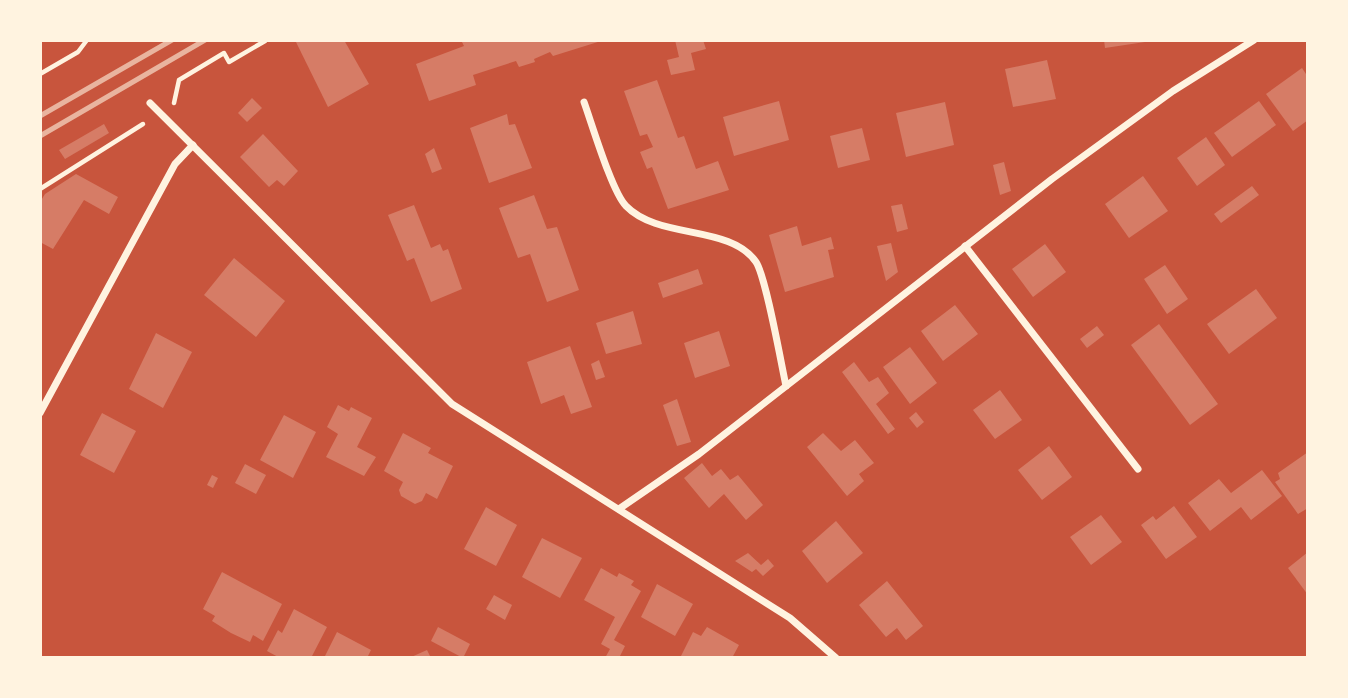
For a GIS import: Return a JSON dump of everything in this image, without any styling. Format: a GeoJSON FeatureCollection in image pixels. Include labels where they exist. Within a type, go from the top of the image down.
{"type":"FeatureCollection","features":[{"type":"Feature","properties":{"kind":"street"},"geometry":{"type":"LineString","coordinates":[[619,509],[699,454],[965,246],[1173,92],[1254,40]]}},
{"type":"Feature","properties":{"kind":"street"},"geometry":{"type":"LineString","coordinates":[[584,102],[624,204],[640,218],[654,224],[736,245],[758,264],[786,386]]}},
{"type":"Feature","properties":{"kind":"street"},"geometry":{"type":"LineString","coordinates":[[150,103],[452,404],[790,618],[836,658]]}},
{"type":"Feature","properties":{"kind":"street"},"geometry":{"type":"LineString","coordinates":[[40,413],[175,164],[193,145]]}},
{"type":"Feature","properties":{"kind":"street"},"geometry":{"type":"LineString","coordinates":[[965,246],[1139,469]]}},
{"type":"Feature","properties":{"kind":"path"},"geometry":{"type":"LineString","coordinates":[[40,74],[78,52],[88,40]]}},
{"type":"Feature","properties":{"kind":"path"},"geometry":{"type":"LineString","coordinates":[[177,97],[179,80],[224,53],[229,62],[265,41]]}},
{"type":"Feature","properties":{"kind":"path"},"geometry":{"type":"LineString","coordinates":[[40,189],[139,126],[165,119]]}},
{"type":"Feature","properties":{"kind":"building"},"geometry":{"type":"Polygon","coordinates":[[[295,40],[344,40],[369,84],[328,107],[295,40]]]}},
{"type":"Feature","properties":{"kind":"building"},"geometry":{"type":"Polygon","coordinates":[[[461,40],[601,41],[553,56],[550,52],[534,59],[535,62],[519,67],[516,61],[473,75],[476,85],[429,101],[416,64],[464,46],[461,40]]]}},
{"type":"Feature","properties":{"kind":"building"},"geometry":{"type":"Polygon","coordinates":[[[675,40],[703,40],[706,49],[691,53],[695,70],[671,75],[667,60],[679,57],[675,40]]]}},
{"type":"Feature","properties":{"kind":"building"},"geometry":{"type":"Polygon","coordinates":[[[1104,40],[1145,40],[1145,42],[1105,48],[1104,40]]]}},
{"type":"Feature","properties":{"kind":"building"},"geometry":{"type":"Polygon","coordinates":[[[1047,60],[1056,99],[1013,107],[1005,69],[1047,60]]]}},
{"type":"Feature","properties":{"kind":"building"},"geometry":{"type":"Polygon","coordinates":[[[1302,68],[1308,77],[1308,120],[1293,131],[1266,94],[1302,68]]]}},
{"type":"Feature","properties":{"kind":"building"},"geometry":{"type":"Polygon","coordinates":[[[657,80],[678,138],[684,136],[696,169],[718,161],[729,190],[668,209],[652,167],[647,169],[640,152],[653,147],[647,134],[640,136],[624,91],[657,80]]]}},
{"type":"Feature","properties":{"kind":"building"},"geometry":{"type":"Polygon","coordinates":[[[252,98],[262,108],[247,122],[238,113],[252,98]]]}},
{"type":"Feature","properties":{"kind":"building"},"geometry":{"type":"Polygon","coordinates":[[[779,101],[789,140],[734,156],[723,117],[779,101]]]}},
{"type":"Feature","properties":{"kind":"building"},"geometry":{"type":"Polygon","coordinates":[[[1259,101],[1276,125],[1232,157],[1214,133],[1259,101]]]}},
{"type":"Feature","properties":{"kind":"building"},"geometry":{"type":"Polygon","coordinates":[[[945,102],[954,145],[906,157],[896,113],[945,102]]]}},
{"type":"Feature","properties":{"kind":"building"},"geometry":{"type":"Polygon","coordinates":[[[507,114],[509,125],[515,124],[532,168],[489,183],[470,128],[507,114]]]}},
{"type":"Feature","properties":{"kind":"building"},"geometry":{"type":"Polygon","coordinates":[[[104,124],[109,133],[65,159],[59,150],[104,124]]]}},
{"type":"Feature","properties":{"kind":"building"},"geometry":{"type":"Polygon","coordinates":[[[862,128],[870,160],[838,168],[830,136],[862,128]]]}},
{"type":"Feature","properties":{"kind":"building"},"geometry":{"type":"Polygon","coordinates":[[[263,134],[298,171],[284,186],[277,180],[269,187],[240,157],[263,134]]]}},
{"type":"Feature","properties":{"kind":"building"},"geometry":{"type":"Polygon","coordinates":[[[1206,137],[1225,165],[1197,186],[1177,158],[1206,137]]]}},
{"type":"Feature","properties":{"kind":"building"},"geometry":{"type":"Polygon","coordinates":[[[434,148],[442,169],[432,173],[425,154],[434,148]]]}},
{"type":"Feature","properties":{"kind":"building"},"geometry":{"type":"Polygon","coordinates":[[[1004,162],[1011,191],[1000,195],[993,165],[1004,162]]]}},
{"type":"Feature","properties":{"kind":"building"},"geometry":{"type":"Polygon","coordinates":[[[76,174],[118,197],[109,214],[84,200],[53,249],[40,242],[40,202],[45,194],[76,174]]]}},
{"type":"Feature","properties":{"kind":"building"},"geometry":{"type":"Polygon","coordinates":[[[1143,176],[1168,211],[1129,238],[1105,204],[1143,176]]]}},
{"type":"Feature","properties":{"kind":"building"},"geometry":{"type":"Polygon","coordinates":[[[1252,186],[1259,195],[1221,223],[1214,214],[1252,186]]]}},
{"type":"Feature","properties":{"kind":"building"},"geometry":{"type":"Polygon","coordinates":[[[534,195],[547,229],[557,227],[579,290],[547,302],[530,254],[518,258],[499,208],[534,195]]]}},
{"type":"Feature","properties":{"kind":"building"},"geometry":{"type":"Polygon","coordinates":[[[902,204],[908,229],[897,232],[891,206],[902,204]]]}},
{"type":"Feature","properties":{"kind":"building"},"geometry":{"type":"Polygon","coordinates":[[[414,205],[431,248],[440,244],[443,251],[448,249],[462,289],[431,302],[414,258],[407,261],[388,215],[414,205]]]}},
{"type":"Feature","properties":{"kind":"building"},"geometry":{"type":"Polygon","coordinates":[[[797,226],[802,246],[831,237],[834,249],[828,250],[834,277],[785,292],[769,235],[797,226]]]}},
{"type":"Feature","properties":{"kind":"building"},"geometry":{"type":"Polygon","coordinates":[[[891,243],[898,272],[886,281],[877,246],[891,243]]]}},
{"type":"Feature","properties":{"kind":"building"},"geometry":{"type":"Polygon","coordinates":[[[1045,244],[1066,272],[1033,297],[1012,269],[1045,244]]]}},
{"type":"Feature","properties":{"kind":"building"},"geometry":{"type":"Polygon","coordinates":[[[234,258],[285,301],[256,337],[204,295],[234,258]]]}},
{"type":"Feature","properties":{"kind":"building"},"geometry":{"type":"Polygon","coordinates":[[[1165,265],[1188,299],[1167,314],[1144,279],[1165,265]]]}},
{"type":"Feature","properties":{"kind":"building"},"geometry":{"type":"Polygon","coordinates":[[[698,269],[703,284],[663,298],[658,283],[698,269]]]}},
{"type":"Feature","properties":{"kind":"building"},"geometry":{"type":"Polygon","coordinates":[[[1256,289],[1277,318],[1229,354],[1207,324],[1256,289]]]}},
{"type":"Feature","properties":{"kind":"building"},"geometry":{"type":"Polygon","coordinates":[[[955,305],[978,334],[943,361],[921,331],[955,305]]]}},
{"type":"Feature","properties":{"kind":"building"},"geometry":{"type":"Polygon","coordinates":[[[633,311],[642,344],[606,354],[596,323],[633,311]]]}},
{"type":"Feature","properties":{"kind":"building"},"geometry":{"type":"Polygon","coordinates":[[[1159,324],[1218,404],[1190,425],[1131,345],[1159,324]]]}},
{"type":"Feature","properties":{"kind":"building"},"geometry":{"type":"Polygon","coordinates":[[[1097,326],[1104,335],[1087,348],[1080,339],[1097,326]]]}},
{"type":"Feature","properties":{"kind":"building"},"geometry":{"type":"Polygon","coordinates":[[[719,331],[730,366],[695,378],[684,343],[719,331]]]}},
{"type":"Feature","properties":{"kind":"building"},"geometry":{"type":"Polygon","coordinates":[[[156,333],[192,352],[163,408],[129,389],[156,333]]]}},
{"type":"Feature","properties":{"kind":"building"},"geometry":{"type":"Polygon","coordinates":[[[570,346],[592,407],[571,414],[564,395],[541,404],[527,362],[570,346]]]}},
{"type":"Feature","properties":{"kind":"building"},"geometry":{"type":"Polygon","coordinates":[[[910,347],[937,383],[910,404],[883,367],[910,347]]]}},
{"type":"Feature","properties":{"kind":"building"},"geometry":{"type":"Polygon","coordinates":[[[599,360],[605,377],[596,380],[591,364],[599,360]]]}},
{"type":"Feature","properties":{"kind":"building"},"geometry":{"type":"Polygon","coordinates":[[[854,362],[869,382],[878,377],[889,393],[876,404],[895,429],[888,434],[842,372],[854,362]]]}},
{"type":"Feature","properties":{"kind":"building"},"geometry":{"type":"Polygon","coordinates":[[[1000,390],[1022,420],[995,439],[973,410],[1000,390]]]}},
{"type":"Feature","properties":{"kind":"building"},"geometry":{"type":"Polygon","coordinates":[[[677,399],[691,442],[677,446],[663,405],[677,399]]]}},
{"type":"Feature","properties":{"kind":"building"},"geometry":{"type":"Polygon","coordinates":[[[338,405],[349,411],[351,407],[372,418],[357,447],[376,457],[364,476],[326,457],[338,434],[327,427],[338,405]]]}},
{"type":"Feature","properties":{"kind":"building"},"geometry":{"type":"Polygon","coordinates":[[[916,412],[924,422],[917,428],[909,418],[916,412]]]}},
{"type":"Feature","properties":{"kind":"building"},"geometry":{"type":"Polygon","coordinates":[[[102,413],[136,431],[114,473],[80,455],[102,413]]]}},
{"type":"Feature","properties":{"kind":"building"},"geometry":{"type":"Polygon","coordinates":[[[284,415],[316,432],[293,478],[260,460],[284,415]]]}},
{"type":"Feature","properties":{"kind":"building"},"geometry":{"type":"Polygon","coordinates":[[[403,433],[431,448],[428,453],[453,466],[437,499],[426,493],[422,501],[415,504],[401,496],[399,490],[403,482],[384,471],[403,433]]]}},
{"type":"Feature","properties":{"kind":"building"},"geometry":{"type":"Polygon","coordinates":[[[823,433],[841,451],[855,440],[874,463],[859,474],[864,481],[847,496],[807,447],[823,433]]]}},
{"type":"Feature","properties":{"kind":"building"},"geometry":{"type":"Polygon","coordinates":[[[1049,446],[1072,477],[1042,500],[1018,470],[1049,446]]]}},
{"type":"Feature","properties":{"kind":"building"},"geometry":{"type":"Polygon","coordinates":[[[1308,452],[1308,508],[1298,514],[1275,482],[1280,479],[1278,473],[1308,452]]]}},
{"type":"Feature","properties":{"kind":"building"},"geometry":{"type":"Polygon","coordinates":[[[702,463],[712,476],[721,469],[730,480],[738,475],[763,505],[746,520],[724,494],[709,508],[684,478],[702,463]]]}},
{"type":"Feature","properties":{"kind":"building"},"geometry":{"type":"Polygon","coordinates":[[[245,464],[266,475],[256,494],[235,483],[245,464]]]}},
{"type":"Feature","properties":{"kind":"building"},"geometry":{"type":"Polygon","coordinates":[[[1262,470],[1282,496],[1251,520],[1241,507],[1210,531],[1188,503],[1219,479],[1231,493],[1262,470]]]}},
{"type":"Feature","properties":{"kind":"building"},"geometry":{"type":"Polygon","coordinates":[[[212,475],[218,478],[213,488],[207,485],[212,475]]]}},
{"type":"Feature","properties":{"kind":"building"},"geometry":{"type":"Polygon","coordinates":[[[1174,506],[1197,537],[1166,559],[1141,525],[1153,516],[1156,520],[1174,506]]]}},
{"type":"Feature","properties":{"kind":"building"},"geometry":{"type":"Polygon","coordinates":[[[486,507],[517,525],[496,566],[464,549],[486,507]]]}},
{"type":"Feature","properties":{"kind":"building"},"geometry":{"type":"Polygon","coordinates":[[[1101,515],[1122,542],[1091,565],[1070,537],[1101,515]]]}},
{"type":"Feature","properties":{"kind":"building"},"geometry":{"type":"Polygon","coordinates":[[[836,521],[863,553],[827,583],[802,551],[836,521]]]}},
{"type":"Feature","properties":{"kind":"building"},"geometry":{"type":"Polygon","coordinates":[[[542,538],[582,558],[560,598],[522,577],[542,538]]]}},
{"type":"Feature","properties":{"kind":"building"},"geometry":{"type":"Polygon","coordinates":[[[1308,552],[1308,595],[1288,568],[1308,552]]]}},
{"type":"Feature","properties":{"kind":"building"},"geometry":{"type":"Polygon","coordinates":[[[748,553],[761,565],[768,559],[774,566],[763,576],[756,569],[752,572],[735,561],[748,553]]]}},
{"type":"Feature","properties":{"kind":"building"},"geometry":{"type":"Polygon","coordinates":[[[601,568],[617,577],[619,573],[634,581],[631,585],[641,591],[614,640],[625,646],[619,658],[605,658],[610,649],[601,644],[615,617],[584,600],[601,568]]]}},
{"type":"Feature","properties":{"kind":"building"},"geometry":{"type":"Polygon","coordinates":[[[222,572],[282,604],[263,641],[253,635],[250,642],[231,633],[212,621],[215,616],[203,609],[222,572]]]}},
{"type":"Feature","properties":{"kind":"building"},"geometry":{"type":"Polygon","coordinates":[[[887,581],[923,626],[906,640],[897,628],[886,637],[859,605],[887,581]]]}},
{"type":"Feature","properties":{"kind":"building"},"geometry":{"type":"Polygon","coordinates":[[[657,584],[693,604],[675,636],[641,617],[657,584]]]}},
{"type":"Feature","properties":{"kind":"building"},"geometry":{"type":"Polygon","coordinates":[[[494,595],[512,605],[505,620],[486,609],[494,595]]]}},
{"type":"Feature","properties":{"kind":"building"},"geometry":{"type":"Polygon","coordinates":[[[294,609],[327,627],[311,658],[280,658],[267,651],[278,630],[282,633],[294,609]]]}},
{"type":"Feature","properties":{"kind":"building"},"geometry":{"type":"Polygon","coordinates":[[[438,627],[470,644],[463,658],[431,641],[438,627]]]}},
{"type":"Feature","properties":{"kind":"building"},"geometry":{"type":"Polygon","coordinates":[[[707,627],[739,645],[732,658],[680,658],[693,632],[701,636],[707,627]]]}},
{"type":"Feature","properties":{"kind":"building"},"geometry":{"type":"Polygon","coordinates":[[[337,632],[371,650],[367,658],[324,658],[337,632]]]}},
{"type":"Feature","properties":{"kind":"building"},"geometry":{"type":"Polygon","coordinates":[[[427,650],[431,658],[409,658],[427,650]]]}},
{"type":"Feature","properties":{"kind":"railway"},"geometry":{"type":"LineString","coordinates":[[40,116],[172,40]]}},
{"type":"Feature","properties":{"kind":"railway"},"geometry":{"type":"LineString","coordinates":[[40,136],[205,40]]}}]}
